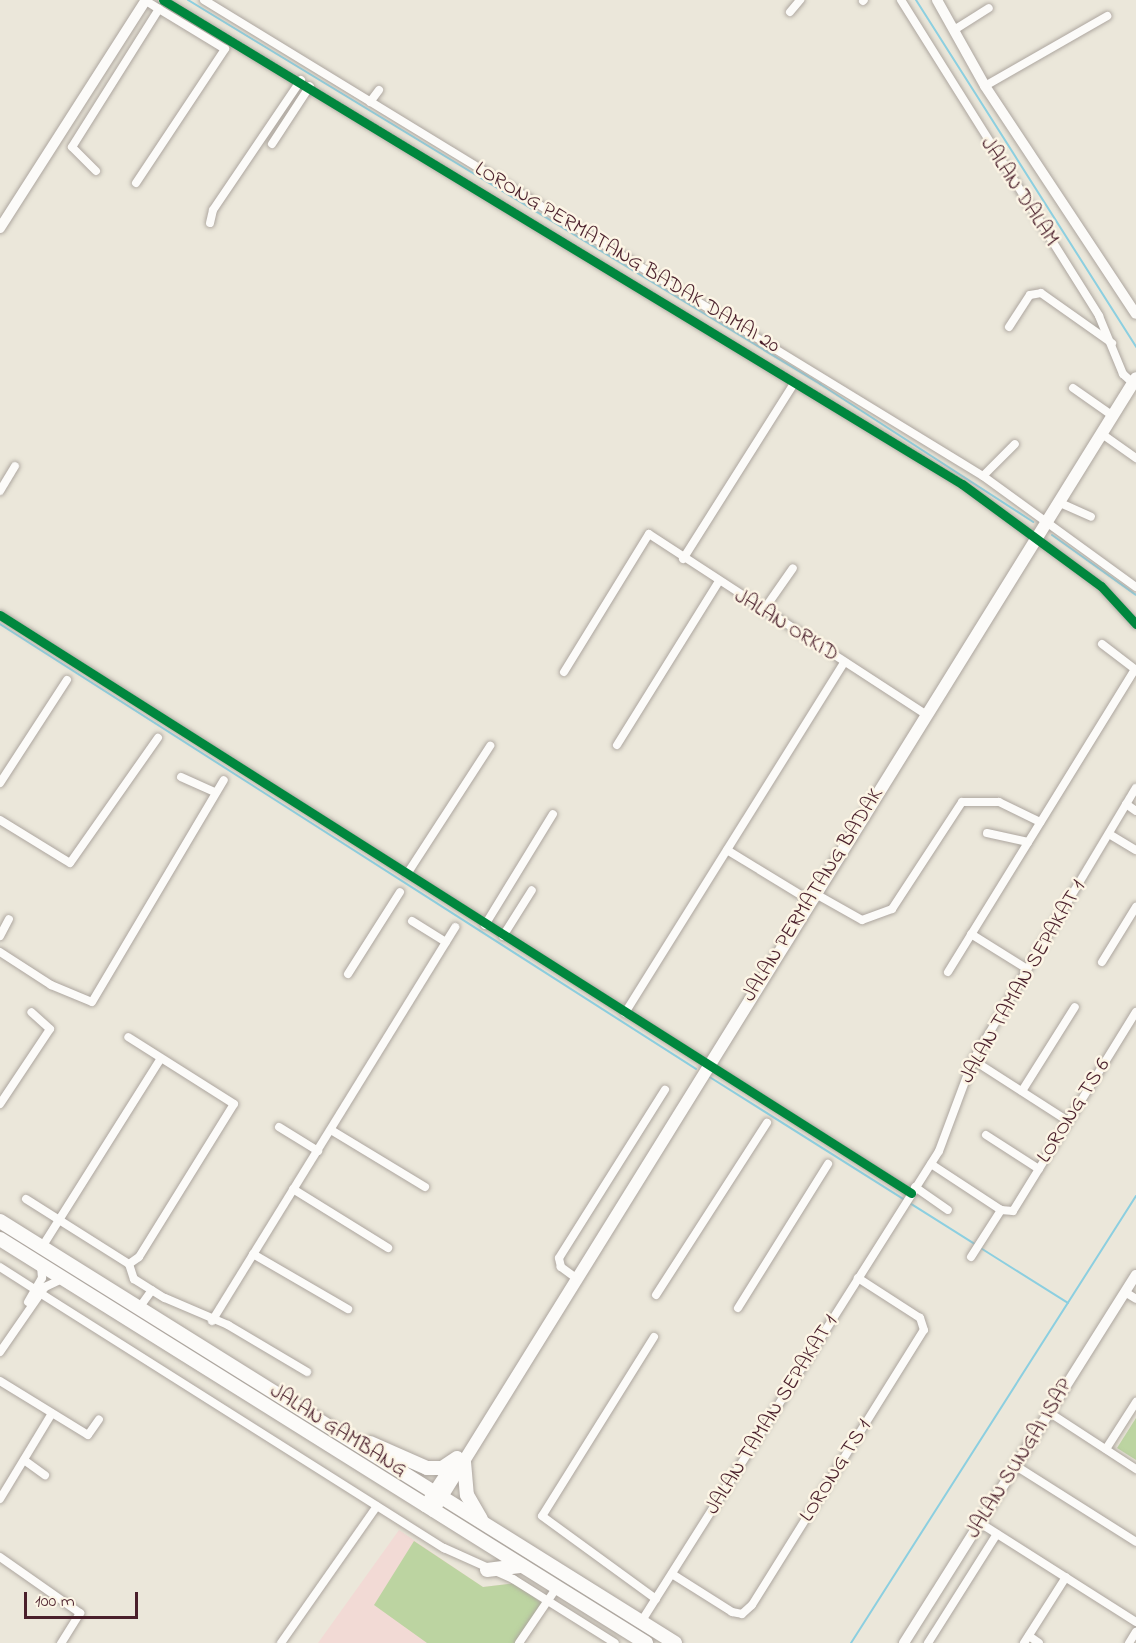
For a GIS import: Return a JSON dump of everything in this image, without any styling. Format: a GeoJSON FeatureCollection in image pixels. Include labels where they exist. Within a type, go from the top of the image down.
{"type":"FeatureCollection","features":[{"type":"Feature","properties":{"kind":"highway","name":"JALAN GAMBANG"},"geometry":{"type":"LineString","coordinates":[[0,1221],[675,1643]]}},
{"type":"Feature","properties":{"kind":"highway","name":"JALAN GAMBANG"},"geometry":{"type":"LineString","coordinates":[[0,1239],[646,1643]]}},
{"type":"Feature","properties":{"kind":"highway"},"geometry":{"type":"LineString","coordinates":[[314,1416],[420,1466],[436,1469],[460,1460],[467,1495],[485,1523]]}},
{"type":"Feature","properties":{"kind":"highway"},"geometry":{"type":"LineString","coordinates":[[487,1570],[522,1566]]}},
{"type":"Feature","properties":{"kind":"main road","name":"JALAN PERMATANG BADAK"},"geometry":{"type":"LineString","coordinates":[[429,1508],[576,1278],[811,896],[1134,381]]}},
{"type":"Feature","properties":{"kind":"street"},"geometry":{"type":"LineString","coordinates":[[0,228],[146,0],[161,4],[301,80],[795,382],[1037,536],[1101,586],[1136,624]]}},
{"type":"Feature","properties":{"kind":"street","name":"LORONG PERMATANG BADAK DAMAI 20"},"geometry":{"type":"LineString","coordinates":[[204,0],[982,476],[1047,520],[1136,587]]}},
{"type":"Feature","properties":{"kind":"street"},"geometry":{"type":"LineString","coordinates":[[790,12],[800,0]]}},
{"type":"Feature","properties":{"kind":"street","name":"JALAN DALAM"},"geometry":{"type":"LineString","coordinates":[[901,0],[1113,343],[1123,374],[1134,381]]}},
{"type":"Feature","properties":{"kind":"street"},"geometry":{"type":"LineString","coordinates":[[939,1],[985,86],[1136,314]]}},
{"type":"Feature","properties":{"kind":"street"},"geometry":{"type":"LineString","coordinates":[[136,183],[225,49],[161,4]]}},
{"type":"Feature","properties":{"kind":"street"},"geometry":{"type":"LineString","coordinates":[[96,171],[72,147],[161,4]]}},
{"type":"Feature","properties":{"kind":"street"},"geometry":{"type":"LineString","coordinates":[[954,30],[989,8]]}},
{"type":"Feature","properties":{"kind":"street"},"geometry":{"type":"LineString","coordinates":[[985,86],[1107,16]]}},
{"type":"Feature","properties":{"kind":"street"},"geometry":{"type":"LineString","coordinates":[[210,223],[213,210],[301,80]]}},
{"type":"Feature","properties":{"kind":"street"},"geometry":{"type":"LineString","coordinates":[[272,144],[310,86]]}},
{"type":"Feature","properties":{"kind":"street"},"geometry":{"type":"LineString","coordinates":[[370,102],[379,90]]}},
{"type":"Feature","properties":{"kind":"street"},"geometry":{"type":"LineString","coordinates":[[1009,327],[1030,295],[1041,293],[1113,343]]}},
{"type":"Feature","properties":{"kind":"street"},"geometry":{"type":"LineString","coordinates":[[683,559],[795,382]]}},
{"type":"Feature","properties":{"kind":"street"},"geometry":{"type":"LineString","coordinates":[[1073,388],[1113,416]]}},
{"type":"Feature","properties":{"kind":"street"},"geometry":{"type":"LineString","coordinates":[[1102,434],[1136,458]]}},
{"type":"Feature","properties":{"kind":"street"},"geometry":{"type":"LineString","coordinates":[[982,476],[1015,444]]}},
{"type":"Feature","properties":{"kind":"street"},"geometry":{"type":"LineString","coordinates":[[0,491],[15,466]]}},
{"type":"Feature","properties":{"kind":"street"},"geometry":{"type":"LineString","coordinates":[[1058,502],[1090,517]]}},
{"type":"Feature","properties":{"kind":"street","name":"JALAN ORKID"},"geometry":{"type":"LineString","coordinates":[[564,672],[649,534],[718,583],[925,714]]}},
{"type":"Feature","properties":{"kind":"street"},"geometry":{"type":"LineString","coordinates":[[763,611],[794,568]]}},
{"type":"Feature","properties":{"kind":"street"},"geometry":{"type":"LineString","coordinates":[[617,745],[718,583]]}},
{"type":"Feature","properties":{"kind":"street"},"geometry":{"type":"LineString","coordinates":[[0,615],[625,1013],[912,1192],[948,1210]]}},
{"type":"Feature","properties":{"kind":"street"},"geometry":{"type":"LineString","coordinates":[[948,972],[1135,670],[1102,645]]}},
{"type":"Feature","properties":{"kind":"street"},"geometry":{"type":"LineString","coordinates":[[625,1013],[844,662]]}},
{"type":"Feature","properties":{"kind":"street"},"geometry":{"type":"LineString","coordinates":[[0,783],[67,680]]}},
{"type":"Feature","properties":{"kind":"street"},"geometry":{"type":"LineString","coordinates":[[0,820],[70,863],[158,738]]}},
{"type":"Feature","properties":{"kind":"street"},"geometry":{"type":"LineString","coordinates":[[407,874],[490,746]]}},
{"type":"Feature","properties":{"kind":"street"},"geometry":{"type":"LineString","coordinates":[[181,777],[215,792]]}},
{"type":"Feature","properties":{"kind":"street"},"geometry":{"type":"LineString","coordinates":[[0,952],[85,1004],[92,1002],[224,780]]}},
{"type":"Feature","properties":{"kind":"street"},"geometry":{"type":"LineString","coordinates":[[1136,788],[1109,834],[1136,850]]}},
{"type":"Feature","properties":{"kind":"street"},"geometry":{"type":"LineString","coordinates":[[728,850],[811,896],[862,920],[892,909],[962,802],[999,802],[1040,822]]}},
{"type":"Feature","properties":{"kind":"street"},"geometry":{"type":"LineString","coordinates":[[1126,804],[1136,811]]}},
{"type":"Feature","properties":{"kind":"street"},"geometry":{"type":"LineString","coordinates":[[485,925],[553,814]]}},
{"type":"Feature","properties":{"kind":"street"},"geometry":{"type":"LineString","coordinates":[[987,833],[1028,842]]}},
{"type":"Feature","properties":{"kind":"street","name":"JALAN TAMAN SEPAKAT 1"},"geometry":{"type":"LineString","coordinates":[[641,1622],[931,1164],[973,1060],[1109,834]]}},
{"type":"Feature","properties":{"kind":"street"},"geometry":{"type":"LineString","coordinates":[[504,936],[532,890]]}},
{"type":"Feature","properties":{"kind":"street"},"geometry":{"type":"LineString","coordinates":[[348,974],[400,892]]}},
{"type":"Feature","properties":{"kind":"street"},"geometry":{"type":"LineString","coordinates":[[1102,962],[1136,907]]}},
{"type":"Feature","properties":{"kind":"street"},"geometry":{"type":"LineString","coordinates":[[0,936],[9,919]]}},
{"type":"Feature","properties":{"kind":"street"},"geometry":{"type":"LineString","coordinates":[[412,921],[446,942]]}},
{"type":"Feature","properties":{"kind":"street"},"geometry":{"type":"LineString","coordinates":[[212,1321],[455,927]]}},
{"type":"Feature","properties":{"kind":"street"},"geometry":{"type":"LineString","coordinates":[[971,934],[1027,969]]}},
{"type":"Feature","properties":{"kind":"street"},"geometry":{"type":"LineString","coordinates":[[1022,1091],[1075,1007]]}},
{"type":"Feature","properties":{"kind":"street"},"geometry":{"type":"LineString","coordinates":[[0,1104],[50,1029],[31,1012]]}},
{"type":"Feature","properties":{"kind":"street","name":"LORONG TS 6"},"geometry":{"type":"LineString","coordinates":[[1001,1210],[1013,1210],[1136,1012]]}},
{"type":"Feature","properties":{"kind":"street"},"geometry":{"type":"LineString","coordinates":[[128,1037],[234,1104],[139,1257],[129,1264]]}},
{"type":"Feature","properties":{"kind":"street"},"geometry":{"type":"LineString","coordinates":[[42,1247],[161,1058]]}},
{"type":"Feature","properties":{"kind":"street"},"geometry":{"type":"LineString","coordinates":[[973,1060],[1068,1121]]}},
{"type":"Feature","properties":{"kind":"street"},"geometry":{"type":"LineString","coordinates":[[576,1278],[561,1267],[559,1258],[665,1090]]}},
{"type":"Feature","properties":{"kind":"street"},"geometry":{"type":"LineString","coordinates":[[656,1295],[766,1123]]}},
{"type":"Feature","properties":{"kind":"street"},"geometry":{"type":"LineString","coordinates":[[279,1127],[318,1151]]}},
{"type":"Feature","properties":{"kind":"street"},"geometry":{"type":"LineString","coordinates":[[331,1130],[425,1187]]}},
{"type":"Feature","properties":{"kind":"street"},"geometry":{"type":"LineString","coordinates":[[987,1135],[1039,1169]]}},
{"type":"Feature","properties":{"kind":"street"},"geometry":{"type":"LineString","coordinates":[[738,1308],[828,1164]]}},
{"type":"Feature","properties":{"kind":"street"},"geometry":{"type":"LineString","coordinates":[[931,1164],[1001,1210],[973,1255]]}},
{"type":"Feature","properties":{"kind":"street"},"geometry":{"type":"LineString","coordinates":[[293,1189],[388,1248]]}},
{"type":"Feature","properties":{"kind":"street"},"geometry":{"type":"LineString","coordinates":[[26,1199],[129,1264],[134,1279],[307,1372]]}},
{"type":"Feature","properties":{"kind":"street"},"geometry":{"type":"LineString","coordinates":[[253,1254],[348,1309]]}},
{"type":"Feature","properties":{"kind":"street"},"geometry":{"type":"LineString","coordinates":[[0,1352],[38,1291],[41,1266]]}},
{"type":"Feature","properties":{"kind":"street"},"geometry":{"type":"LineString","coordinates":[[0,1267],[377,1506],[487,1570],[548,1601],[615,1643]]}},
{"type":"Feature","properties":{"kind":"street","name":"JALAN SUNGAI ISAP"},"geometry":{"type":"LineString","coordinates":[[904,1643],[1136,1275]]}},
{"type":"Feature","properties":{"kind":"street","name":"LORONG TS 1"},"geometry":{"type":"LineString","coordinates":[[672,1574],[737,1614],[752,1605],[924,1330],[920,1318],[858,1278]]}},
{"type":"Feature","properties":{"kind":"street"},"geometry":{"type":"LineString","coordinates":[[38,1291],[62,1279]]}},
{"type":"Feature","properties":{"kind":"street"},"geometry":{"type":"LineString","coordinates":[[139,1308],[152,1290]]}},
{"type":"Feature","properties":{"kind":"street"},"geometry":{"type":"LineString","coordinates":[[1125,1292],[1136,1299]]}},
{"type":"Feature","properties":{"kind":"street"},"geometry":{"type":"LineString","coordinates":[[654,1336],[542,1516],[656,1599]]}},
{"type":"Feature","properties":{"kind":"street"},"geometry":{"type":"LineString","coordinates":[[0,1381],[90,1434],[99,1419]]}},
{"type":"Feature","properties":{"kind":"street"},"geometry":{"type":"LineString","coordinates":[[1106,1449],[1136,1402]]}},
{"type":"Feature","properties":{"kind":"street"},"geometry":{"type":"LineString","coordinates":[[0,1499],[3,1487],[24,1460],[52,1413]]}},
{"type":"Feature","properties":{"kind":"street"},"geometry":{"type":"LineString","coordinates":[[1050,1413],[1136,1469]]}},
{"type":"Feature","properties":{"kind":"street"},"geometry":{"type":"LineString","coordinates":[[24,1460],[45,1475]]}},
{"type":"Feature","properties":{"kind":"street"},"geometry":{"type":"LineString","coordinates":[[1016,1466],[1136,1542]]}},
{"type":"Feature","properties":{"kind":"street"},"geometry":{"type":"LineString","coordinates":[[281,1643],[377,1506]]}},
{"type":"Feature","properties":{"kind":"street"},"geometry":{"type":"LineString","coordinates":[[980,1523],[1136,1622]]}},
{"type":"Feature","properties":{"kind":"street"},"geometry":{"type":"LineString","coordinates":[[928,1643],[997,1533]]}},
{"type":"Feature","properties":{"kind":"street"},"geometry":{"type":"LineString","coordinates":[[0,1557],[80,1613],[61,1643]]}},
{"type":"Feature","properties":{"kind":"street"},"geometry":{"type":"LineString","coordinates":[[1039,1643],[1027,1640],[1066,1577]]}},
{"type":"Feature","properties":{"kind":"street"},"geometry":{"type":"LineString","coordinates":[[519,1643],[557,1587]]}},
{"type":"Feature","properties":{"kind":"street"},"geometry":{"type":"LineString","coordinates":[[1129,1643],[1136,1632]]}},
{"type":"Feature","properties":{"kind":"shaded area"},"geometry":{"type":"Polygon","coordinates":[[[399,1530],[483,1587],[515,1583],[517,1643],[318,1643],[399,1530]]]}},
{"type":"Feature","properties":{"kind":"green space"},"geometry":{"type":"Polygon","coordinates":[[[1136,1418],[1136,1460],[1117,1448],[1136,1418]]]}},
{"type":"Feature","properties":{"kind":"green space"},"geometry":{"type":"Polygon","coordinates":[[[414,1541],[483,1587],[515,1583],[543,1604],[517,1643],[427,1643],[374,1605],[414,1541]]]}},
{"type":"Feature","properties":{"kind":"waterway"},"geometry":{"type":"LineString","coordinates":[[188,0],[820,384],[1033,522]]}},
{"type":"Feature","properties":{"kind":"waterway"},"geometry":{"type":"LineString","coordinates":[[916,0],[1136,347]]}},
{"type":"Feature","properties":{"kind":"waterway"},"geometry":{"type":"LineString","coordinates":[[1052,535],[1136,595]]}},
{"type":"Feature","properties":{"kind":"waterway"},"geometry":{"type":"LineString","coordinates":[[0,624],[696,1069]]}},
{"type":"Feature","properties":{"kind":"waterway"},"geometry":{"type":"LineString","coordinates":[[708,1076],[975,1244]]}},
{"type":"Feature","properties":{"kind":"waterway"},"geometry":{"type":"LineString","coordinates":[[851,1643],[1136,1196]]}},
{"type":"Feature","properties":{"kind":"waterway"},"geometry":{"type":"LineString","coordinates":[[979,1247],[1068,1303]]}},
{"type":"Feature","properties":{"kind":"cycle path"},"geometry":{"type":"LineString","coordinates":[[163,0],[962,484],[1101,586],[1136,624]]}},
{"type":"Feature","properties":{"kind":"cycle path"},"geometry":{"type":"LineString","coordinates":[[0,615],[911,1193]]}}]}
